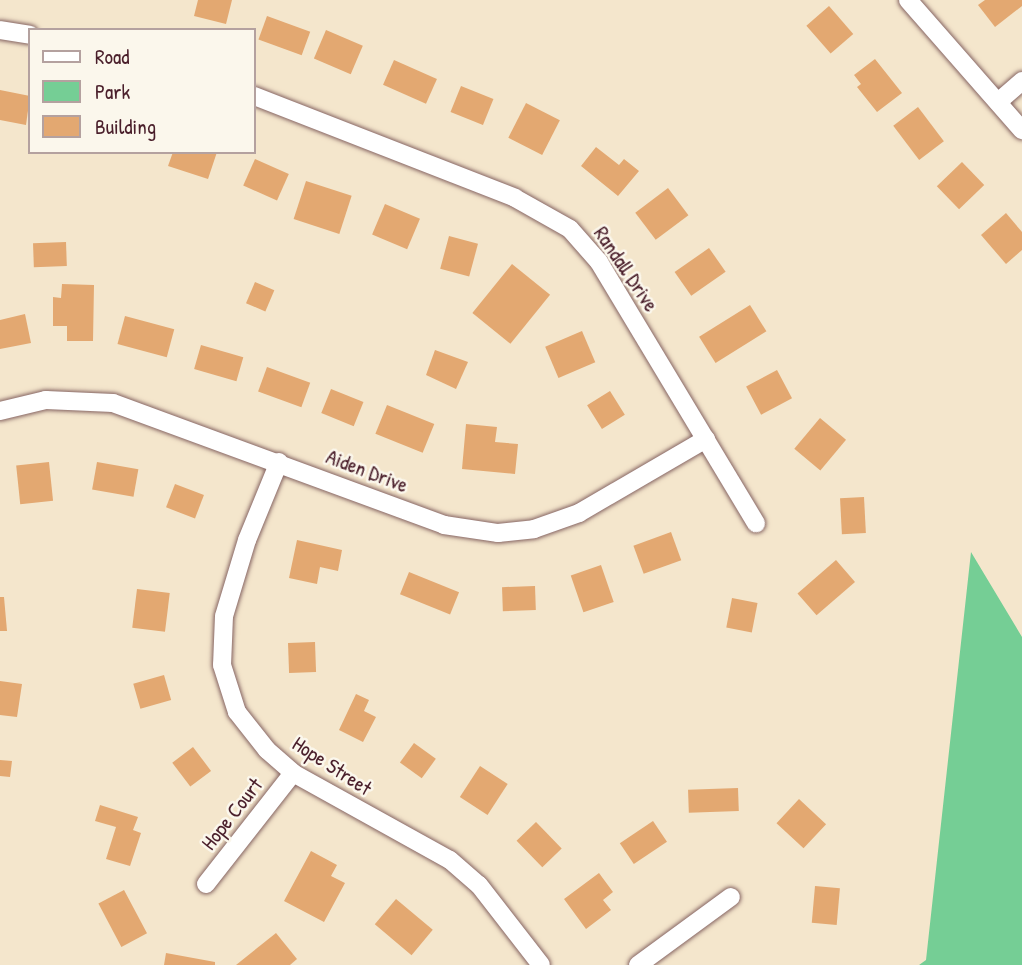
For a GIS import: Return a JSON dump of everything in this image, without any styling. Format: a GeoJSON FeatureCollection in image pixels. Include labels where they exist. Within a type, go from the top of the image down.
{"type":"FeatureCollection","features":[{"type":"Feature","properties":{"kind":"street"},"geometry":{"type":"LineString","coordinates":[[908,0],[1022,130]]}},
{"type":"Feature","properties":{"kind":"street"},"geometry":{"type":"LineString","coordinates":[[0,30],[28,36]]}},
{"type":"Feature","properties":{"kind":"street"},"geometry":{"type":"LineString","coordinates":[[998,102],[1022,81]]}},
{"type":"Feature","properties":{"kind":"street","name":"Randall Drive"},"geometry":{"type":"LineString","coordinates":[[256,97],[515,198],[556,219],[598,262],[756,523]]}},
{"type":"Feature","properties":{"kind":"street","name":"Aiden Drive"},"geometry":{"type":"LineString","coordinates":[[0,411],[46,400],[113,403],[444,525],[498,533],[534,529],[579,513],[706,439]]}},
{"type":"Feature","properties":{"kind":"street","name":"Hope Street"},"geometry":{"type":"LineString","coordinates":[[279,462],[247,540],[224,616],[222,665],[237,712],[247,728],[293,773],[450,860],[495,904],[541,965]]}},
{"type":"Feature","properties":{"kind":"street","name":"Hope Court"},"geometry":{"type":"LineString","coordinates":[[206,884],[293,773]]}},
{"type":"Feature","properties":{"kind":"street"},"geometry":{"type":"LineString","coordinates":[[638,965],[731,897]]}},
{"type":"Feature","properties":{"kind":"green space"},"geometry":{"type":"Polygon","coordinates":[[[971,552],[1022,637],[1022,965],[919,965],[926,960],[971,552]]]}},
{"type":"Feature","properties":{"kind":"building"},"geometry":{"type":"Polygon","coordinates":[[[198,0],[232,0],[226,24],[194,16],[198,0]]]}},
{"type":"Feature","properties":{"kind":"building"},"geometry":{"type":"Polygon","coordinates":[[[985,0],[1022,0],[1022,6],[995,27],[978,5],[985,0]]]}},
{"type":"Feature","properties":{"kind":"building"},"geometry":{"type":"Polygon","coordinates":[[[829,6],[853,34],[831,54],[806,26],[829,6]]]}},
{"type":"Feature","properties":{"kind":"building"},"geometry":{"type":"Polygon","coordinates":[[[267,16],[310,32],[302,55],[258,39],[267,16]]]}},
{"type":"Feature","properties":{"kind":"building"},"geometry":{"type":"Polygon","coordinates":[[[326,30],[363,46],[351,74],[314,59],[326,30]]]}},
{"type":"Feature","properties":{"kind":"building"},"geometry":{"type":"Polygon","coordinates":[[[875,59],[902,93],[877,112],[857,87],[861,84],[854,75],[875,59]]]}},
{"type":"Feature","properties":{"kind":"building"},"geometry":{"type":"Polygon","coordinates":[[[394,60],[437,79],[426,104],[383,85],[394,60]]]}},
{"type":"Feature","properties":{"kind":"building"},"geometry":{"type":"Polygon","coordinates":[[[461,86],[493,99],[483,125],[451,112],[461,86]]]}},
{"type":"Feature","properties":{"kind":"building"},"geometry":{"type":"Polygon","coordinates":[[[0,90],[28,96],[26,125],[0,120],[0,90]]]}},
{"type":"Feature","properties":{"kind":"building"},"geometry":{"type":"Polygon","coordinates":[[[526,103],[560,120],[542,155],[508,138],[526,103]]]}},
{"type":"Feature","properties":{"kind":"building"},"geometry":{"type":"Polygon","coordinates":[[[918,107],[944,141],[919,160],[893,126],[918,107]]]}},
{"type":"Feature","properties":{"kind":"building"},"geometry":{"type":"Polygon","coordinates":[[[596,147],[619,165],[624,159],[639,171],[618,196],[581,166],[596,147]]]}},
{"type":"Feature","properties":{"kind":"building"},"geometry":{"type":"Polygon","coordinates":[[[172,154],[216,154],[208,179],[168,166],[172,154]]]}},
{"type":"Feature","properties":{"kind":"building"},"geometry":{"type":"Polygon","coordinates":[[[255,159],[289,174],[277,201],[243,185],[255,159]]]}},
{"type":"Feature","properties":{"kind":"building"},"geometry":{"type":"Polygon","coordinates":[[[962,162],[984,185],[959,209],[937,186],[962,162]]]}},
{"type":"Feature","properties":{"kind":"building"},"geometry":{"type":"Polygon","coordinates":[[[306,181],[352,196],[339,234],[294,219],[306,181]]]}},
{"type":"Feature","properties":{"kind":"building"},"geometry":{"type":"Polygon","coordinates":[[[668,188],[688,215],[656,240],[635,213],[668,188]]]}},
{"type":"Feature","properties":{"kind":"building"},"geometry":{"type":"Polygon","coordinates":[[[385,204],[420,219],[407,249],[372,234],[385,204]]]}},
{"type":"Feature","properties":{"kind":"building"},"geometry":{"type":"Polygon","coordinates":[[[1006,213],[1022,232],[1022,250],[1006,264],[981,235],[1006,213]]]}},
{"type":"Feature","properties":{"kind":"building"},"geometry":{"type":"Polygon","coordinates":[[[449,236],[478,244],[469,277],[440,269],[449,236]]]}},
{"type":"Feature","properties":{"kind":"building"},"geometry":{"type":"Polygon","coordinates":[[[66,242],[67,266],[34,267],[33,243],[66,242]]]}},
{"type":"Feature","properties":{"kind":"building"},"geometry":{"type":"Polygon","coordinates":[[[709,248],[726,272],[691,296],[675,272],[709,248]]]}},
{"type":"Feature","properties":{"kind":"building"},"geometry":{"type":"Polygon","coordinates":[[[512,264],[550,295],[510,344],[472,313],[512,264]]]}},
{"type":"Feature","properties":{"kind":"building"},"geometry":{"type":"Polygon","coordinates":[[[255,282],[274,290],[265,311],[246,303],[255,282]]]}},
{"type":"Feature","properties":{"kind":"building"},"geometry":{"type":"Polygon","coordinates":[[[62,284],[94,285],[93,341],[67,341],[67,326],[53,326],[53,297],[61,298],[62,284]]]}},
{"type":"Feature","properties":{"kind":"building"},"geometry":{"type":"Polygon","coordinates":[[[750,305],[766,331],[716,363],[699,337],[750,305]]]}},
{"type":"Feature","properties":{"kind":"building"},"geometry":{"type":"Polygon","coordinates":[[[25,314],[31,343],[0,349],[0,320],[25,314]]]}},
{"type":"Feature","properties":{"kind":"building"},"geometry":{"type":"Polygon","coordinates":[[[125,316],[174,329],[167,357],[117,344],[125,316]]]}},
{"type":"Feature","properties":{"kind":"building"},"geometry":{"type":"Polygon","coordinates":[[[582,331],[595,362],[558,378],[545,347],[582,331]]]}},
{"type":"Feature","properties":{"kind":"building"},"geometry":{"type":"Polygon","coordinates":[[[201,345],[243,357],[236,381],[194,369],[201,345]]]}},
{"type":"Feature","properties":{"kind":"building"},"geometry":{"type":"Polygon","coordinates":[[[435,350],[468,362],[456,389],[426,375],[435,350]]]}},
{"type":"Feature","properties":{"kind":"building"},"geometry":{"type":"Polygon","coordinates":[[[267,367],[310,383],[301,407],[258,391],[267,367]]]}},
{"type":"Feature","properties":{"kind":"building"},"geometry":{"type":"Polygon","coordinates":[[[777,370],[792,398],[761,415],[746,386],[777,370]]]}},
{"type":"Feature","properties":{"kind":"building"},"geometry":{"type":"Polygon","coordinates":[[[331,389],[363,402],[354,426],[321,413],[331,389]]]}},
{"type":"Feature","properties":{"kind":"building"},"geometry":{"type":"Polygon","coordinates":[[[610,391],[625,415],[602,429],[587,405],[610,391]]]}},
{"type":"Feature","properties":{"kind":"building"},"geometry":{"type":"Polygon","coordinates":[[[387,405],[434,424],[423,453],[375,434],[387,405]]]}},
{"type":"Feature","properties":{"kind":"building"},"geometry":{"type":"Polygon","coordinates":[[[820,418],[846,440],[820,470],[794,449],[820,418]]]}},
{"type":"Feature","properties":{"kind":"building"},"geometry":{"type":"Polygon","coordinates":[[[466,424],[497,427],[495,442],[518,444],[515,474],[462,469],[466,424]]]}},
{"type":"Feature","properties":{"kind":"building"},"geometry":{"type":"Polygon","coordinates":[[[49,462],[53,501],[20,504],[16,465],[49,462]]]}},
{"type":"Feature","properties":{"kind":"building"},"geometry":{"type":"Polygon","coordinates":[[[97,462],[138,469],[133,497],[92,490],[97,462]]]}},
{"type":"Feature","properties":{"kind":"building"},"geometry":{"type":"Polygon","coordinates":[[[175,484],[204,495],[195,518],[166,507],[175,484]]]}},
{"type":"Feature","properties":{"kind":"building"},"geometry":{"type":"Polygon","coordinates":[[[864,497],[866,533],[842,534],[840,498],[864,497]]]}},
{"type":"Feature","properties":{"kind":"building"},"geometry":{"type":"Polygon","coordinates":[[[671,532],[681,560],[644,574],[633,546],[671,532]]]}},
{"type":"Feature","properties":{"kind":"building"},"geometry":{"type":"Polygon","coordinates":[[[297,540],[342,550],[338,571],[320,567],[317,584],[289,578],[297,540]]]}},
{"type":"Feature","properties":{"kind":"building"},"geometry":{"type":"Polygon","coordinates":[[[836,560],[855,582],[817,615],[798,593],[836,560]]]}},
{"type":"Feature","properties":{"kind":"building"},"geometry":{"type":"Polygon","coordinates":[[[601,565],[614,602],[583,612],[571,575],[601,565]]]}},
{"type":"Feature","properties":{"kind":"building"},"geometry":{"type":"Polygon","coordinates":[[[409,572],[459,592],[450,614],[400,594],[409,572]]]}},
{"type":"Feature","properties":{"kind":"building"},"geometry":{"type":"Polygon","coordinates":[[[535,586],[536,610],[503,611],[502,587],[535,586]]]}},
{"type":"Feature","properties":{"kind":"building"},"geometry":{"type":"Polygon","coordinates":[[[137,589],[170,593],[165,632],[132,628],[137,589]]]}},
{"type":"Feature","properties":{"kind":"building"},"geometry":{"type":"Polygon","coordinates":[[[0,597],[4,597],[7,631],[0,631],[0,597]]]}},
{"type":"Feature","properties":{"kind":"building"},"geometry":{"type":"Polygon","coordinates":[[[732,598],[758,603],[752,632],[726,627],[732,598]]]}},
{"type":"Feature","properties":{"kind":"building"},"geometry":{"type":"Polygon","coordinates":[[[315,642],[316,672],[289,673],[288,643],[315,642]]]}},
{"type":"Feature","properties":{"kind":"building"},"geometry":{"type":"Polygon","coordinates":[[[164,675],[171,700],[140,709],[133,684],[164,675]]]}},
{"type":"Feature","properties":{"kind":"building"},"geometry":{"type":"Polygon","coordinates":[[[0,681],[22,684],[17,717],[0,715],[0,681]]]}},
{"type":"Feature","properties":{"kind":"building"},"geometry":{"type":"Polygon","coordinates":[[[356,694],[369,700],[364,711],[376,717],[363,742],[339,730],[356,694]]]}},
{"type":"Feature","properties":{"kind":"building"},"geometry":{"type":"Polygon","coordinates":[[[414,743],[436,759],[422,778],[400,762],[414,743]]]}},
{"type":"Feature","properties":{"kind":"building"},"geometry":{"type":"Polygon","coordinates":[[[193,747],[211,771],[190,787],[172,763],[193,747]]]}},
{"type":"Feature","properties":{"kind":"building"},"geometry":{"type":"Polygon","coordinates":[[[0,760],[12,761],[10,777],[0,776],[0,760]]]}},
{"type":"Feature","properties":{"kind":"building"},"geometry":{"type":"Polygon","coordinates":[[[480,766],[508,784],[488,815],[460,797],[480,766]]]}},
{"type":"Feature","properties":{"kind":"building"},"geometry":{"type":"Polygon","coordinates":[[[738,788],[739,811],[689,813],[688,790],[738,788]]]}},
{"type":"Feature","properties":{"kind":"building"},"geometry":{"type":"Polygon","coordinates":[[[799,799],[826,824],[804,848],[776,823],[799,799]]]}},
{"type":"Feature","properties":{"kind":"building"},"geometry":{"type":"Polygon","coordinates":[[[100,805],[138,817],[133,830],[141,833],[130,866],[106,859],[116,827],[95,821],[100,805]]]}},
{"type":"Feature","properties":{"kind":"building"},"geometry":{"type":"Polygon","coordinates":[[[653,821],[667,842],[634,864],[620,843],[653,821]]]}},
{"type":"Feature","properties":{"kind":"building"},"geometry":{"type":"Polygon","coordinates":[[[536,822],[562,849],[542,867],[517,841],[536,822]]]}},
{"type":"Feature","properties":{"kind":"building"},"geometry":{"type":"Polygon","coordinates":[[[311,851],[337,865],[331,876],[345,883],[324,922],[284,901],[311,851]]]}},
{"type":"Feature","properties":{"kind":"building"},"geometry":{"type":"Polygon","coordinates":[[[599,873],[613,892],[603,900],[611,910],[586,929],[564,899],[599,873]]]}},
{"type":"Feature","properties":{"kind":"building"},"geometry":{"type":"Polygon","coordinates":[[[815,886],[840,888],[837,925],[812,923],[815,886]]]}},
{"type":"Feature","properties":{"kind":"building"},"geometry":{"type":"Polygon","coordinates":[[[124,890],[147,933],[121,947],[98,904],[124,890]]]}},
{"type":"Feature","properties":{"kind":"building"},"geometry":{"type":"Polygon","coordinates":[[[396,899],[433,930],[412,955],[375,924],[396,899]]]}},
{"type":"Feature","properties":{"kind":"building"},"geometry":{"type":"Polygon","coordinates":[[[276,933],[297,959],[290,965],[236,965],[276,933]]]}},
{"type":"Feature","properties":{"kind":"building"},"geometry":{"type":"Polygon","coordinates":[[[166,953],[215,962],[215,965],[164,965],[166,953]]]}}]}
